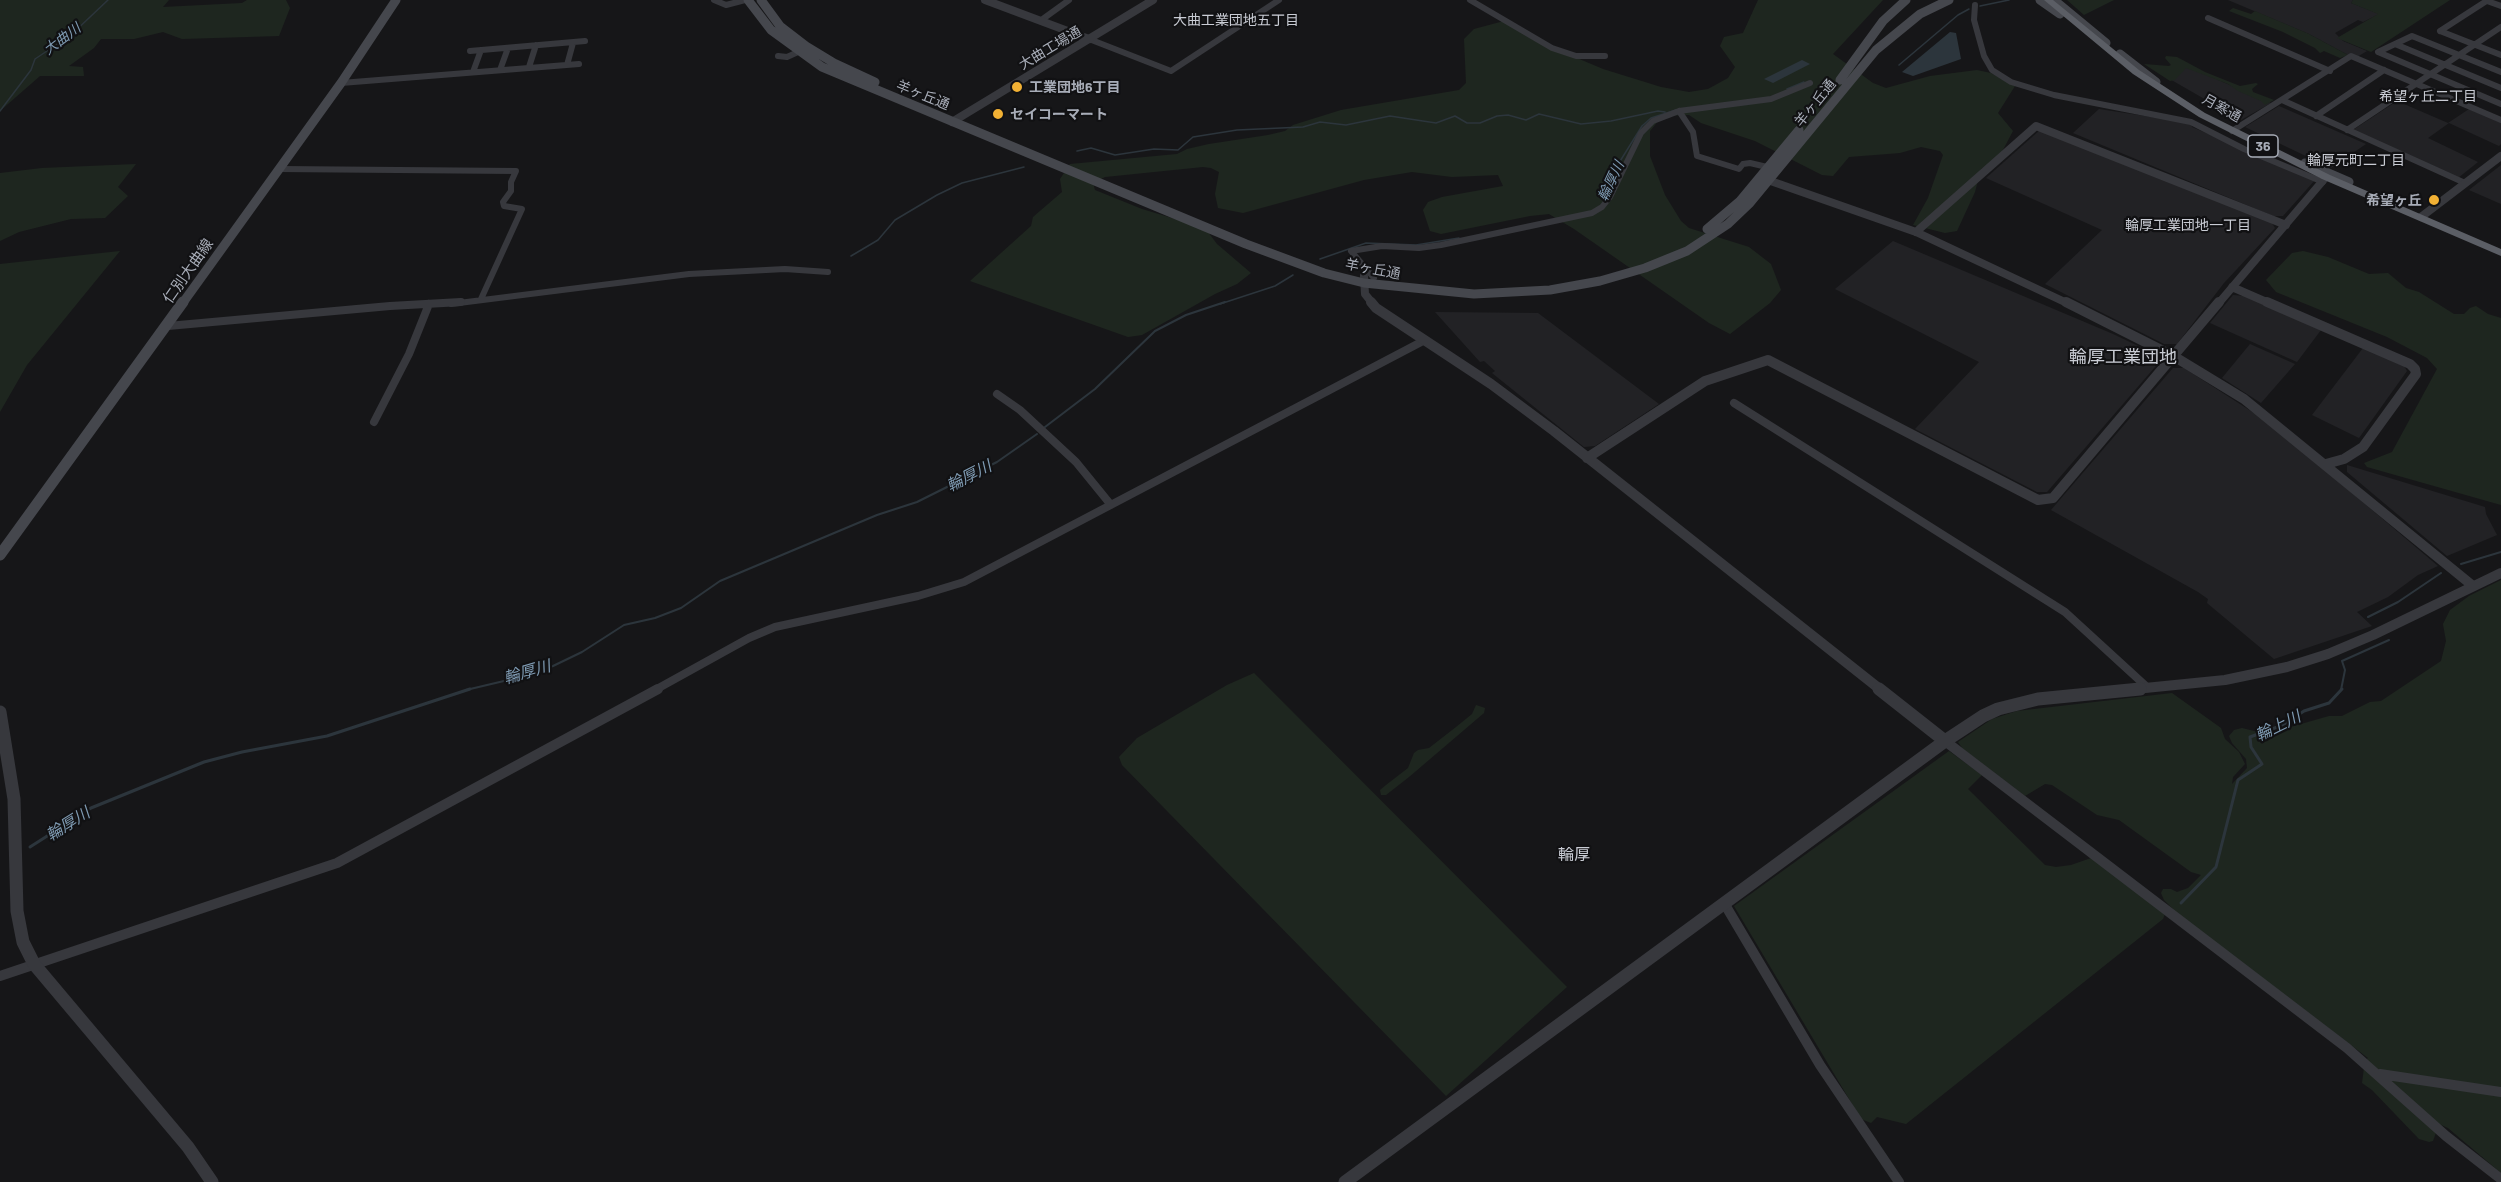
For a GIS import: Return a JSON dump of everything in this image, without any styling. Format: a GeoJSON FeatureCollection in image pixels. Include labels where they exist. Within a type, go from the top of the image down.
{"type":"FeatureCollection","features":[{"type":"Feature","properties":{"kind":"highway","name":"月寒通"},"geometry":{"type":"LineString","coordinates":[[2048,0],[2135,71],[2166,93],[2325,179],[2501,247]]}},
{"type":"Feature","properties":{"kind":"highway","name":"月寒通"},"geometry":{"type":"LineString","coordinates":[[2060,0],[2152,76],[2234,130],[2501,253]]}},
{"type":"Feature","properties":{"kind":"main road","name":"仁別大曲線"},"geometry":{"type":"LineString","coordinates":[[0,555],[168,326],[341,83],[396,0]]}},
{"type":"Feature","properties":{"kind":"main road","name":"羊ヶ丘通"},"geometry":{"type":"LineString","coordinates":[[747,0],[771,30],[798,52],[822,67],[956,119]]}},
{"type":"Feature","properties":{"kind":"main road","name":"羊ヶ丘通"},"geometry":{"type":"LineString","coordinates":[[761,0],[780,26],[818,54],[956,119],[1295,263],[1446,293],[1502,293],[1560,288],[1626,275],[1687,251],[1728,224],[1876,50],[1920,14],[1949,0]]}},
{"type":"Feature","properties":{"kind":"main road","name":"羊ヶ丘通"},"geometry":{"type":"LineString","coordinates":[[1764,179],[1767,167],[1849,69],[1884,21],[1906,0]]}},
{"type":"Feature","properties":{"kind":"main road"},"geometry":{"type":"LineString","coordinates":[[2040,0],[2135,71]]}},
{"type":"Feature","properties":{"kind":"main road"},"geometry":{"type":"LineString","coordinates":[[2054,0],[2154,80],[2234,130]]}},
{"type":"Feature","properties":{"kind":"street"},"geometry":{"type":"LineString","coordinates":[[714,0],[726,5],[747,0]]}},
{"type":"Feature","properties":{"kind":"street"},"geometry":{"type":"LineString","coordinates":[[985,0],[1171,71],[1279,0]]}},
{"type":"Feature","properties":{"kind":"street"},"geometry":{"type":"LineString","coordinates":[[1040,21],[1069,0]]}},
{"type":"Feature","properties":{"kind":"street","name":"大曲工場通"},"geometry":{"type":"LineString","coordinates":[[956,119],[1153,0]]}},
{"type":"Feature","properties":{"kind":"street"},"geometry":{"type":"LineString","coordinates":[[1470,0],[1552,48],[1576,56],[1605,56]]}},
{"type":"Feature","properties":{"kind":"street"},"geometry":{"type":"LineString","coordinates":[[2501,6],[2488,0],[2440,31],[2501,55]]}},
{"type":"Feature","properties":{"kind":"street"},"geometry":{"type":"LineString","coordinates":[[1587,458],[1705,381],[1768,360],[2038,500],[2046,501],[2053,498],[2325,179],[2244,149],[2191,122],[2054,95],[2011,82],[1992,70],[1984,56],[1974,20],[1975,5]]}},
{"type":"Feature","properties":{"kind":"street"},"geometry":{"type":"LineString","coordinates":[[2208,18],[2330,71]]}},
{"type":"Feature","properties":{"kind":"street"},"geometry":{"type":"LineString","coordinates":[[2348,130],[2501,27]]}},
{"type":"Feature","properties":{"kind":"street"},"geometry":{"type":"LineString","coordinates":[[2501,72],[2412,36],[2378,52],[2501,104]]}},
{"type":"Feature","properties":{"kind":"street"},"geometry":{"type":"LineString","coordinates":[[470,51],[585,41]]}},
{"type":"Feature","properties":{"kind":"street"},"geometry":{"type":"LineString","coordinates":[[567,65],[573,42]]}},
{"type":"Feature","properties":{"kind":"street"},"geometry":{"type":"LineString","coordinates":[[2395,44],[2501,88]]}},
{"type":"Feature","properties":{"kind":"street"},"geometry":{"type":"LineString","coordinates":[[529,68],[536,45]]}},
{"type":"Feature","properties":{"kind":"street"},"geometry":{"type":"LineString","coordinates":[[500,70],[508,48]]}},
{"type":"Feature","properties":{"kind":"street"},"geometry":{"type":"LineString","coordinates":[[473,72],[481,50]]}},
{"type":"Feature","properties":{"kind":"street"},"geometry":{"type":"LineString","coordinates":[[778,56],[787,57],[798,52]]}},
{"type":"Feature","properties":{"kind":"street"},"geometry":{"type":"LineString","coordinates":[[2234,130],[2351,56],[2501,120]]}},
{"type":"Feature","properties":{"kind":"street"},"geometry":{"type":"LineString","coordinates":[[341,83],[579,63]]}},
{"type":"Feature","properties":{"kind":"street"},"geometry":{"type":"LineString","coordinates":[[2316,116],[2384,70]]}},
{"type":"Feature","properties":{"kind":"street"},"geometry":{"type":"LineString","coordinates":[[1810,83],[1758,102],[1679,111],[1661,116],[1641,133],[1610,197],[1598,211],[1576,218],[1440,245],[1419,248],[1382,246],[1351,251],[1367,279],[1365,294],[1370,303],[1491,384],[1945,741],[2379,1074],[2445,1136],[2501,1179]]}},
{"type":"Feature","properties":{"kind":"street"},"geometry":{"type":"LineString","coordinates":[[2282,100],[2464,183]]}},
{"type":"Feature","properties":{"kind":"street"},"geometry":{"type":"LineString","coordinates":[[1679,111],[1693,132],[1697,156],[1739,169],[1743,164],[1750,163],[1767,167]]}},
{"type":"Feature","properties":{"kind":"street"},"geometry":{"type":"LineString","coordinates":[[1916,232],[2036,126],[2286,225]]}},
{"type":"Feature","properties":{"kind":"street"},"geometry":{"type":"LineString","coordinates":[[2422,216],[2501,156]]}},
{"type":"Feature","properties":{"kind":"street"},"geometry":{"type":"LineString","coordinates":[[280,169],[516,171],[504,206],[522,209],[481,298]]}},
{"type":"Feature","properties":{"kind":"street"},"geometry":{"type":"LineString","coordinates":[[1764,179],[1916,232],[2023,281],[2175,357],[2244,399],[2473,586]]}},
{"type":"Feature","properties":{"kind":"street"},"geometry":{"type":"LineString","coordinates":[[168,326],[450,304],[481,298],[708,273],[785,269],[828,272]]}},
{"type":"Feature","properties":{"kind":"street"},"geometry":{"type":"LineString","coordinates":[[2232,287],[2410,364],[2415,369],[2416,374],[2363,447],[2344,459],[2326,464]]}},
{"type":"Feature","properties":{"kind":"street"},"geometry":{"type":"LineString","coordinates":[[374,422],[409,354],[429,304]]}},
{"type":"Feature","properties":{"kind":"street"},"geometry":{"type":"LineString","coordinates":[[0,976],[167,919],[244,896],[337,862],[520,765],[749,638],[790,623],[947,588],[980,574],[1425,340]]}},
{"type":"Feature","properties":{"kind":"street"},"geometry":{"type":"LineString","coordinates":[[997,394],[1020,410],[1076,462],[1111,505]]}},
{"type":"Feature","properties":{"kind":"street"},"geometry":{"type":"LineString","coordinates":[[1734,403],[2065,612],[2148,688]]}},
{"type":"Feature","properties":{"kind":"street"},"geometry":{"type":"LineString","coordinates":[[1345,1182],[1945,741],[1998,709],[2038,699],[2225,680],[2297,664],[2373,635],[2501,573]]}},
{"type":"Feature","properties":{"kind":"street"},"geometry":{"type":"LineString","coordinates":[[0,712],[14,799],[17,911],[23,942],[34,964],[188,1147],[212,1182]]}},
{"type":"Feature","properties":{"kind":"street"},"geometry":{"type":"LineString","coordinates":[[1724,903],[1820,1065],[1899,1182]]}},
{"type":"Feature","properties":{"kind":"street"},"geometry":{"type":"LineString","coordinates":[[2379,1074],[2501,1092]]}},
{"type":"Feature","properties":{"kind":"shaded area"},"geometry":{"type":"Polygon","coordinates":[[[0,0],[169,0],[163,7],[242,3],[247,0],[286,0],[290,8],[279,36],[182,39],[163,32],[134,39],[101,39],[94,48],[69,66],[83,67],[84,76],[40,76],[0,111],[0,0]]]}},
{"type":"Feature","properties":{"kind":"shaded area"},"geometry":{"type":"Polygon","coordinates":[[[1758,0],[1883,0],[1833,54],[1873,83],[1886,88],[1930,76],[1977,70],[1991,73],[2015,86],[1998,113],[2013,131],[1997,161],[1981,169],[1975,192],[1957,231],[1945,233],[1913,225],[1928,198],[1943,155],[1940,151],[1921,147],[1900,153],[1849,157],[1833,176],[1822,175],[1755,141],[1701,123],[1689,115],[1665,116],[1659,120],[1650,131],[1650,156],[1665,195],[1681,221],[1689,228],[1749,247],[1771,264],[1781,290],[1770,303],[1730,334],[1709,323],[1549,214],[1441,234],[1430,231],[1423,210],[1428,202],[1442,197],[1503,186],[1498,175],[1452,177],[1412,172],[1364,180],[1243,213],[1218,208],[1215,194],[1219,172],[1211,168],[1105,177],[1093,183],[1095,190],[1142,209],[1205,228],[1217,244],[1251,273],[1237,284],[1142,335],[1128,337],[970,281],[1031,226],[1033,217],[1062,192],[1060,179],[1070,164],[1177,154],[1209,144],[1285,131],[1293,125],[1341,110],[1459,90],[1466,83],[1464,39],[1474,29],[1504,21],[1565,53],[1603,69],[1661,87],[1689,92],[1708,89],[1728,78],[1735,67],[1720,46],[1724,37],[1743,33],[1758,0]]]}},
{"type":"Feature","properties":{"kind":"shaded area"},"geometry":{"type":"Polygon","coordinates":[[[2067,0],[2114,0],[2084,15],[2067,0]]]}},
{"type":"Feature","properties":{"kind":"shaded area"},"geometry":{"type":"Polygon","coordinates":[[[2228,0],[2353,0],[2351,3],[2379,14],[2363,22],[2358,20],[2335,33],[2343,41],[2367,51],[2357,57],[2348,55],[2309,34],[2228,0]]]}},
{"type":"Feature","properties":{"kind":"shaded area"},"geometry":{"type":"Polygon","coordinates":[[[2353,0],[2450,0],[2371,52],[2337,38],[2378,14],[2351,3],[2353,0]]]}},
{"type":"Feature","properties":{"kind":"shaded area"},"geometry":{"type":"Polygon","coordinates":[[[2233,8],[2251,14],[2255,11],[2309,34],[2348,55],[2340,58],[2324,51],[2320,53],[2315,48],[2283,32],[2229,11],[2233,8]]]}},
{"type":"Feature","properties":{"kind":"shaded area"},"geometry":{"type":"Polygon","coordinates":[[[1950,32],[1956,33],[1961,59],[1913,76],[1902,72],[1950,32]]]}},
{"type":"Feature","properties":{"kind":"shaded area"},"geometry":{"type":"Polygon","coordinates":[[[2166,56],[2177,57],[2205,72],[2240,86],[2256,83],[2258,84],[2252,89],[2253,92],[2274,100],[2265,105],[2228,84],[2186,68],[2175,80],[2170,81],[2144,64],[2169,66],[2171,65],[2165,58],[2166,56]]]}},
{"type":"Feature","properties":{"kind":"shaded area"},"geometry":{"type":"Polygon","coordinates":[[[1802,60],[1810,64],[1773,83],[1764,79],[1802,60]]]}},
{"type":"Feature","properties":{"kind":"shaded area"},"geometry":{"type":"Polygon","coordinates":[[[2184,65],[2271,103],[2241,120],[2168,78],[2184,65]]]}},
{"type":"Feature","properties":{"kind":"shaded area"},"geometry":{"type":"Polygon","coordinates":[[[2397,101],[2448,123],[2469,109],[2501,122],[2501,144],[2499,146],[2449,123],[2428,138],[2478,162],[2458,178],[2353,130],[2397,101]]]}},
{"type":"Feature","properties":{"kind":"shaded area"},"geometry":{"type":"Polygon","coordinates":[[[2279,106],[2366,144],[2331,168],[2245,127],[2279,106]]]}},
{"type":"Feature","properties":{"kind":"shaded area"},"geometry":{"type":"Polygon","coordinates":[[[2099,109],[2191,123],[2192,127],[2315,180],[2283,216],[2273,216],[2073,133],[2099,109]]]}},
{"type":"Feature","properties":{"kind":"shaded area"},"geometry":{"type":"Polygon","coordinates":[[[2040,130],[2270,220],[2275,228],[2224,283],[2177,344],[2164,344],[2045,284],[2102,230],[1986,178],[2040,130]]]}},
{"type":"Feature","properties":{"kind":"shaded area"},"geometry":{"type":"Polygon","coordinates":[[[136,164],[118,187],[128,196],[105,218],[71,219],[19,232],[0,241],[0,173],[42,168],[136,164]]]}},
{"type":"Feature","properties":{"kind":"shaded area"},"geometry":{"type":"Polygon","coordinates":[[[2501,165],[2501,204],[2469,190],[2501,165]]]}},
{"type":"Feature","properties":{"kind":"shaded area"},"geometry":{"type":"Polygon","coordinates":[[[1893,241],[2113,334],[2159,356],[2161,360],[2047,492],[2037,492],[1915,429],[1979,362],[1835,289],[1893,241]]]}},
{"type":"Feature","properties":{"kind":"shaded area"},"geometry":{"type":"Polygon","coordinates":[[[120,251],[27,365],[0,412],[0,264],[120,251]]]}},
{"type":"Feature","properties":{"kind":"shaded area"},"geometry":{"type":"Polygon","coordinates":[[[2303,251],[2328,257],[2369,274],[2388,273],[2406,288],[2419,292],[2454,314],[2464,314],[2476,306],[2488,314],[2501,318],[2501,505],[2367,467],[2364,463],[2392,452],[2437,369],[2427,358],[2387,337],[2276,292],[2266,280],[2292,253],[2303,251]]]}},
{"type":"Feature","properties":{"kind":"shaded area"},"geometry":{"type":"Polygon","coordinates":[[[2233,295],[2245,296],[2321,330],[2297,362],[2210,323],[2233,295]]]}},
{"type":"Feature","properties":{"kind":"shaded area"},"geometry":{"type":"Polygon","coordinates":[[[1435,312],[1538,313],[1659,404],[1595,446],[1584,447],[1492,373],[1495,371],[1484,361],[1480,362],[1435,312]]]}},
{"type":"Feature","properties":{"kind":"shaded area"},"geometry":{"type":"Polygon","coordinates":[[[2250,344],[2295,364],[2261,403],[2222,378],[2250,344]]]}},
{"type":"Feature","properties":{"kind":"shaded area"},"geometry":{"type":"Polygon","coordinates":[[[2363,348],[2404,366],[2407,371],[2359,438],[2312,415],[2363,348]]]}},
{"type":"Feature","properties":{"kind":"shaded area"},"geometry":{"type":"Polygon","coordinates":[[[2173,368],[2184,368],[2271,424],[2438,566],[2418,575],[2388,597],[2357,612],[2372,626],[2274,659],[2207,603],[2208,599],[2198,592],[2051,510],[2173,368]]]}},
{"type":"Feature","properties":{"kind":"shaded area"},"geometry":{"type":"Polygon","coordinates":[[[2347,465],[2485,507],[2486,514],[2497,535],[2447,556],[2347,472],[2347,465]]]}},
{"type":"Feature","properties":{"kind":"shaded area"},"geometry":{"type":"Polygon","coordinates":[[[2501,580],[2501,1173],[2448,1128],[2439,1124],[2433,1141],[2419,1139],[2372,1090],[2362,1083],[2365,1060],[2368,1058],[2178,914],[2164,900],[2161,893],[2163,889],[2177,892],[2188,888],[2201,875],[2191,872],[2119,820],[2097,815],[2052,785],[2045,784],[2025,796],[1963,749],[1958,742],[1992,719],[2017,711],[2172,693],[2221,728],[2225,739],[2239,752],[2245,764],[2233,777],[2232,784],[2247,768],[2246,759],[2229,736],[2234,730],[2242,728],[2266,734],[2329,716],[2342,716],[2370,702],[2381,701],[2441,661],[2446,641],[2443,624],[2450,610],[2469,596],[2501,580]]]}},
{"type":"Feature","properties":{"kind":"shaded area"},"geometry":{"type":"Polygon","coordinates":[[[1254,673],[1567,987],[1446,1096],[1122,765],[1119,757],[1137,738],[1227,685],[1254,673]]]}},
{"type":"Feature","properties":{"kind":"shaded area"},"geometry":{"type":"Polygon","coordinates":[[[1476,705],[1485,708],[1484,713],[1409,777],[1386,795],[1381,795],[1380,790],[1408,768],[1414,753],[1429,748],[1472,714],[1476,705]]]}},
{"type":"Feature","properties":{"kind":"shaded area"},"geometry":{"type":"Polygon","coordinates":[[[1949,751],[1982,775],[1968,789],[2045,865],[2056,867],[2071,865],[2094,857],[2165,914],[2163,919],[1906,1124],[1877,1117],[1871,1123],[1861,1119],[1734,906],[1949,751]]]}},
{"type":"Feature","properties":{"kind":"waterway","name":"大曲川"},"geometry":{"type":"LineString","coordinates":[[0,111],[31,70],[35,59],[71,35],[108,0]]}},
{"type":"Feature","properties":{"kind":"waterway","name":"輪厚川"},"geometry":{"type":"LineString","coordinates":[[1980,6],[2009,0]]}},
{"type":"Feature","properties":{"kind":"waterway","name":"輪厚川"},"geometry":{"type":"LineString","coordinates":[[1899,65],[1958,15],[1969,9]]}},
{"type":"Feature","properties":{"kind":"waterway","name":"輪厚川"},"geometry":{"type":"LineString","coordinates":[[1787,89],[1804,82]]}},
{"type":"Feature","properties":{"kind":"waterway","name":"輪厚川"},"geometry":{"type":"LineString","coordinates":[[1606,199],[1617,166],[1642,126],[1651,118],[1676,110]]}},
{"type":"Feature","properties":{"kind":"waterway"},"geometry":{"type":"LineString","coordinates":[[1077,151],[1091,148],[1115,155],[1154,149],[1178,150],[1193,137],[1237,130],[1303,127],[1320,122],[1346,125],[1390,116],[1436,123],[1455,116],[1467,123],[1480,123],[1497,116],[1508,115],[1526,120],[1539,114],[1581,124],[1611,121],[1658,111],[1665,112]]}},
{"type":"Feature","properties":{"kind":"waterway"},"geometry":{"type":"LineString","coordinates":[[851,256],[878,240],[895,220],[937,195],[962,183],[1024,167]]}},
{"type":"Feature","properties":{"kind":"waterway","name":"輪厚川"},"geometry":{"type":"LineString","coordinates":[[1320,259],[1366,243],[1416,245],[1459,238]]}},
{"type":"Feature","properties":{"kind":"waterway","name":"輪厚川"},"geometry":{"type":"LineString","coordinates":[[1220,304],[1275,286],[1293,275]]}},
{"type":"Feature","properties":{"kind":"waterway","name":"輪厚川"},"geometry":{"type":"LineString","coordinates":[[1045,427],[1095,389],[1155,331],[1186,315],[1225,302]]}},
{"type":"Feature","properties":{"kind":"waterway","name":"輪厚川"},"geometry":{"type":"LineString","coordinates":[[469,689],[525,676],[553,666],[582,652],[624,625],[655,618],[681,608],[720,581],[877,515],[917,502],[997,462],[1037,434]]}},
{"type":"Feature","properties":{"kind":"waterway","name":"輪上川"},"geometry":{"type":"LineString","coordinates":[[2461,564],[2501,552]]}},
{"type":"Feature","properties":{"kind":"waterway","name":"輪上川"},"geometry":{"type":"LineString","coordinates":[[2368,617],[2398,602],[2441,573]]}},
{"type":"Feature","properties":{"kind":"waterway","name":"輪上川"},"geometry":{"type":"LineString","coordinates":[[2341,690],[2345,670],[2342,661],[2389,640]]}},
{"type":"Feature","properties":{"kind":"waterway","name":"輪厚川"},"geometry":{"type":"LineString","coordinates":[[30,847],[91,808],[204,762],[242,752],[327,736],[469,689]]}},
{"type":"Feature","properties":{"kind":"waterway","name":"輪上川"},"geometry":{"type":"LineString","coordinates":[[2181,903],[2216,867],[2238,780],[2262,764],[2251,747],[2250,737],[2283,725],[2304,711],[2329,703],[2342,689]]}},
{"type":"Feature","properties":{"kind":"place","name":"工業団地6丁目"},"geometry":{"type":"Point","coordinates":[1017,87]}},
{"type":"Feature","properties":{"kind":"place","name":"セイコーマート"},"geometry":{"type":"Point","coordinates":[998,114]}},
{"type":"Feature","properties":{"kind":"place","name":"希望ヶ丘"},"geometry":{"type":"Point","coordinates":[2434,200]}},
{"type":"Feature","properties":{"kind":"district","name":"大曲工業団地五丁目"},"geometry":{"type":"Point","coordinates":[1236,20]}},
{"type":"Feature","properties":{"kind":"district","name":"希望ヶ丘二丁目"},"geometry":{"type":"Point","coordinates":[2428,96]}},
{"type":"Feature","properties":{"kind":"district","name":"輪厚元町二丁目"},"geometry":{"type":"Point","coordinates":[2356,160]}},
{"type":"Feature","properties":{"kind":"district","name":"輪厚工業団地一丁目"},"geometry":{"type":"Point","coordinates":[2188,225]}},
{"type":"Feature","properties":{"kind":"district","name":"輪厚工業団地"},"geometry":{"type":"Point","coordinates":[2123,357]}},
{"type":"Feature","properties":{"kind":"district","name":"輪厚"},"geometry":{"type":"Point","coordinates":[1574,855]}}]}
